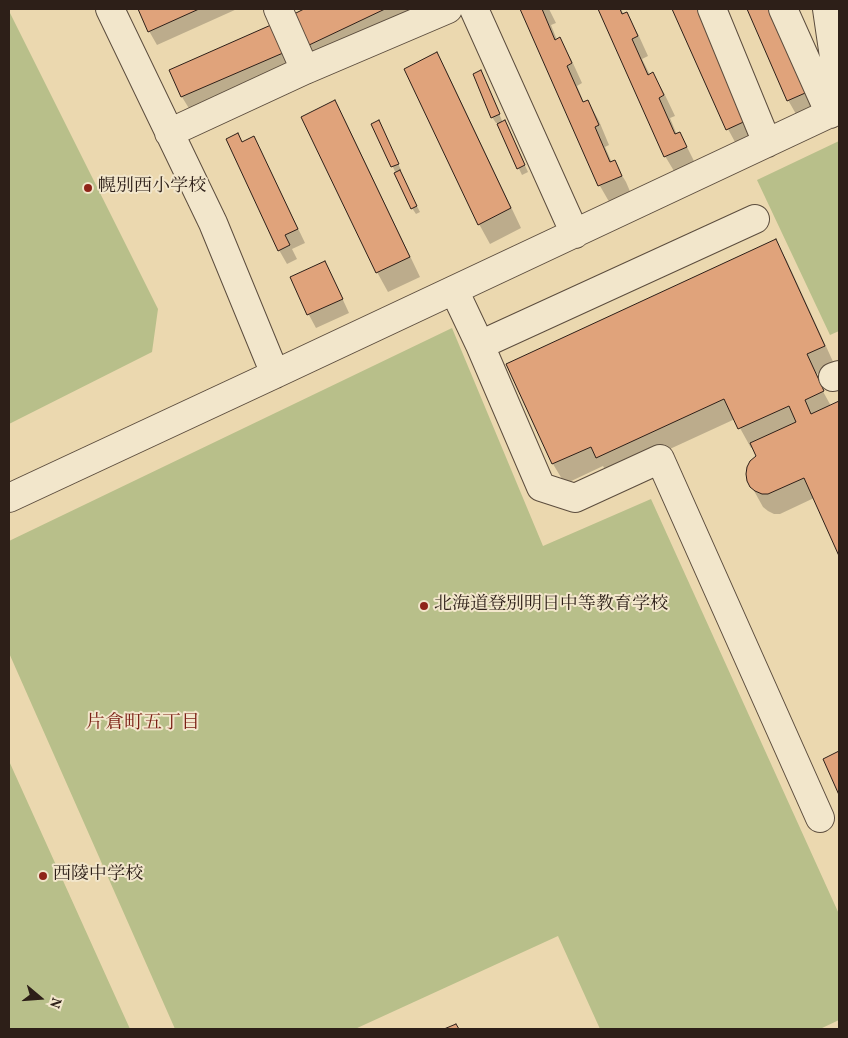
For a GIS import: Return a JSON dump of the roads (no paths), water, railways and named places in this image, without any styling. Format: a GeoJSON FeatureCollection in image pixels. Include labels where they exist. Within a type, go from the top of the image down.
{"type":"FeatureCollection","features":[{"type":"Feature","properties":{"kind":"street"},"geometry":{"type":"LineString","coordinates":[[110,9],[213,223],[275,374]]}},
{"type":"Feature","properties":{"kind":"street"},"geometry":{"type":"LineString","coordinates":[[278,9],[305,70]]}},
{"type":"Feature","properties":{"kind":"street"},"geometry":{"type":"LineString","coordinates":[[169,133],[305,70],[445,9]]}},
{"type":"Feature","properties":{"kind":"street"},"geometry":{"type":"LineString","coordinates":[[474,9],[575,234]]}},
{"type":"Feature","properties":{"kind":"street"},"geometry":{"type":"LineString","coordinates":[[712,9],[767,143]]}},
{"type":"Feature","properties":{"kind":"street"},"geometry":{"type":"LineString","coordinates":[[783,9],[836,104]]}},
{"type":"Feature","properties":{"kind":"street"},"geometry":{"type":"LineString","coordinates":[[827,9],[836,104]]}},
{"type":"Feature","properties":{"kind":"street"},"geometry":{"type":"LineString","coordinates":[[9,498],[767,143],[836,104]]}},
{"type":"Feature","properties":{"kind":"street"},"geometry":{"type":"LineString","coordinates":[[480,345],[755,219]]}},
{"type":"Feature","properties":{"kind":"street"},"geometry":{"type":"LineString","coordinates":[[454,290],[480,345],[541,487],[574,498],[660,459],[820,818]]}},
{"type":"Feature","properties":{"kind":"place","name":"幌別西小学校"},"geometry":{"type":"Point","coordinates":[88,188]}},
{"type":"Feature","properties":{"kind":"place","name":"北海道登別明日中等教育学校"},"geometry":{"type":"Point","coordinates":[424,606]}},
{"type":"Feature","properties":{"kind":"place","name":"西陵中学校"},"geometry":{"type":"Point","coordinates":[43,876]}},
{"type":"Feature","properties":{"kind":"district","name":"片倉町五丁目"},"geometry":{"type":"Point","coordinates":[143,725]}}]}
